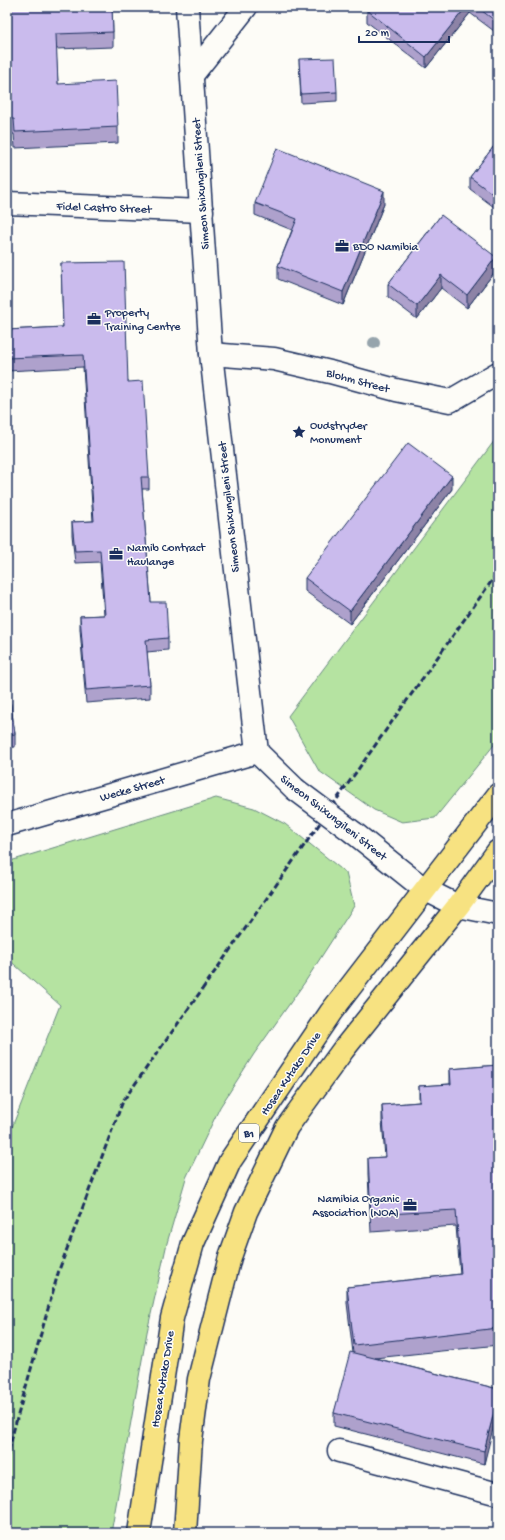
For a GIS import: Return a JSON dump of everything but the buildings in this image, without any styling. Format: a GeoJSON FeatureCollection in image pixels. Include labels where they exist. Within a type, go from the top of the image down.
{"type":"FeatureCollection","features":[{"type":"Feature","properties":{"kind":"main road","name":"Hosea Kutako Drive"},"geometry":{"type":"LineString","coordinates":[[139,1533],[172,1318],[193,1243],[230,1161],[331,1012],[424,889],[498,795]]}},
{"type":"Feature","properties":{"kind":"main road"},"geometry":{"type":"LineString","coordinates":[[185,1533],[191,1440],[199,1379],[230,1257],[246,1212],[287,1127],[343,1050],[458,906],[498,851]]}},
{"type":"Feature","properties":{"kind":"street","name":"Simeon Shixungileni Street"},"geometry":{"type":"LineString","coordinates":[[187,7],[211,354],[257,752],[295,789],[354,833],[424,889],[458,906],[498,914]]}},
{"type":"Feature","properties":{"kind":"street"},"geometry":{"type":"LineString","coordinates":[[192,74],[246,7]]}},
{"type":"Feature","properties":{"kind":"street","name":"Fidel Castro Street"},"geometry":{"type":"LineString","coordinates":[[7,203],[202,210]]}},
{"type":"Feature","properties":{"kind":"street","name":"Blohm Street"},"geometry":{"type":"LineString","coordinates":[[211,354],[274,359],[396,390],[450,401],[498,373]]}},
{"type":"Feature","properties":{"kind":"street","name":"Wecke Street"},"geometry":{"type":"LineString","coordinates":[[7,825],[257,752]]}},
{"type":"Feature","properties":{"kind":"street"},"geometry":{"type":"LineString","coordinates":[[339,1451],[498,1494]]}},
{"type":"Feature","properties":{"kind":"green space"},"geometry":{"type":"Polygon","coordinates":[[[498,436],[498,740],[435,818],[402,822],[374,810],[319,771],[288,716],[498,436]]]}},
{"type":"Feature","properties":{"kind":"green space"},"geometry":{"type":"Polygon","coordinates":[[[216,798],[254,808],[285,824],[346,873],[354,906],[305,982],[254,1054],[220,1107],[186,1178],[167,1243],[147,1332],[111,1533],[7,1533],[7,1140],[60,1005],[7,958],[7,862],[216,798]]]}},
{"type":"Feature","properties":{"kind":"railway"},"geometry":{"type":"LineString","coordinates":[[7,1459],[14,1429],[59,1270],[123,1101],[498,572]]}},
{"type":"Feature","properties":{"kind":"place","name":"BDO Namibia"},"geometry":{"type":"Point","coordinates":[342,246]}},
{"type":"Feature","properties":{"kind":"place","name":"Property Training Centre"},"geometry":{"type":"Point","coordinates":[94,319]}},
{"type":"Feature","properties":{"kind":"place","name":"Oudstryder Monument"},"geometry":{"type":"Point","coordinates":[299,432]}},
{"type":"Feature","properties":{"kind":"place","name":"Namib Contract Haulange"},"geometry":{"type":"Point","coordinates":[116,554]}},
{"type":"Feature","properties":{"kind":"place","name":"Namibia Organic Association (NOA)"},"geometry":{"type":"Point","coordinates":[410,1205]}}]}
